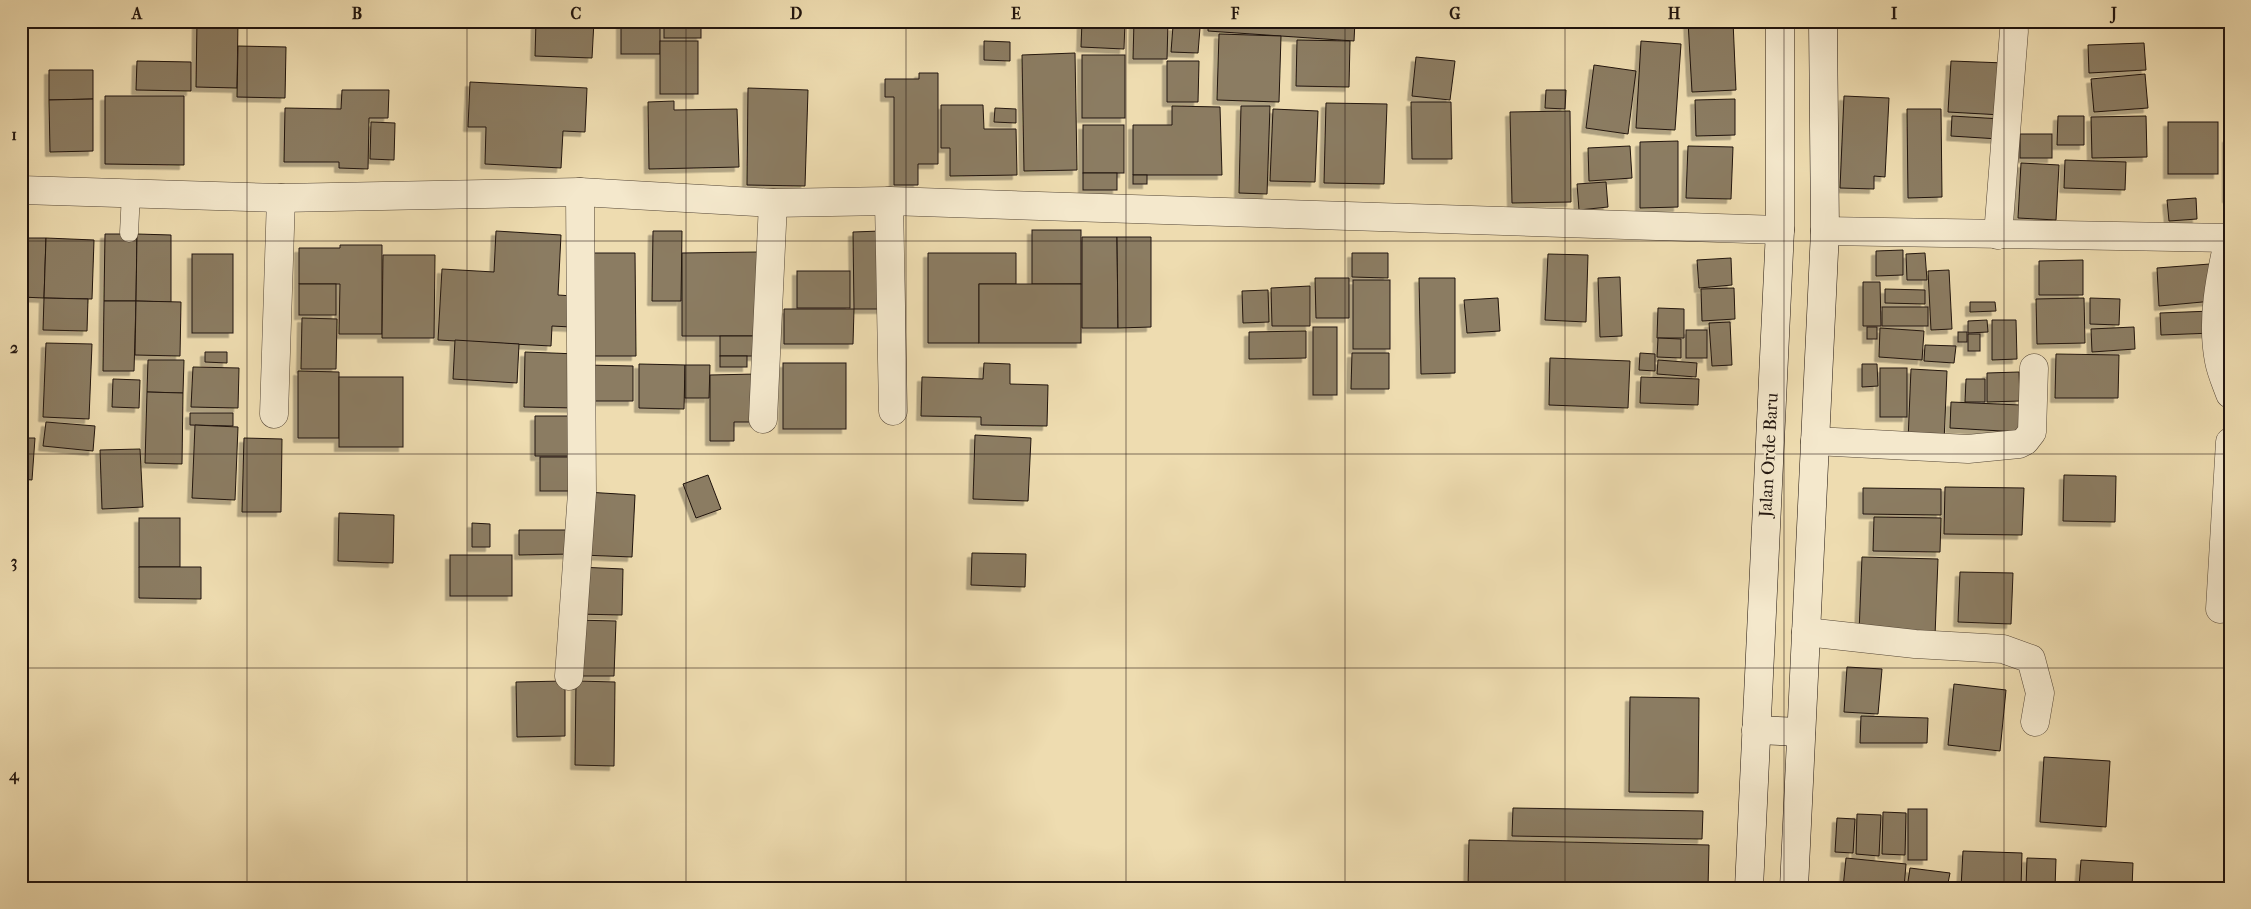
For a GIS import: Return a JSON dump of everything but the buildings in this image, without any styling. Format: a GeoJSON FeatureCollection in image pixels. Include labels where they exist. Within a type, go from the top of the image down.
{"type":"FeatureCollection","features":[{"type":"Feature","properties":{"kind":"street","name":"Jalan Orde Baru"},"geometry":{"type":"LineString","coordinates":[[1749,888],[1780,230],[1780,21]]}},
{"type":"Feature","properties":{"kind":"street"},"geometry":{"type":"LineString","coordinates":[[1794,888],[1824,231],[1824,21]]}},
{"type":"Feature","properties":{"kind":"street"},"geometry":{"type":"LineString","coordinates":[[1998,235],[2014,31]]}},
{"type":"Feature","properties":{"kind":"street"},"geometry":{"type":"LineString","coordinates":[[21,190],[281,198],[580,192],[772,203],[889,201],[1780,230]]}},
{"type":"Feature","properties":{"kind":"street"},"geometry":{"type":"LineString","coordinates":[[569,676],[582,493],[580,192]]}},
{"type":"Feature","properties":{"kind":"street"},"geometry":{"type":"LineString","coordinates":[[274,414],[281,198]]}},
{"type":"Feature","properties":{"kind":"street"},"geometry":{"type":"LineString","coordinates":[[889,201],[893,411]]}},
{"type":"Feature","properties":{"kind":"street"},"geometry":{"type":"LineString","coordinates":[[763,419],[772,203]]}},
{"type":"Feature","properties":{"kind":"street"},"geometry":{"type":"LineString","coordinates":[[1824,231],[2229,238],[2220,283],[2217,334],[2219,361],[2230,394]]}},
{"type":"Feature","properties":{"kind":"street"},"geometry":{"type":"LineString","coordinates":[[1815,441],[1968,448],[2019,444],[2025,441],[2032,432],[2034,368]]}},
{"type":"Feature","properties":{"kind":"street"},"geometry":{"type":"LineString","coordinates":[[2220,609],[2230,442]]}},
{"type":"Feature","properties":{"kind":"street"},"geometry":{"type":"LineString","coordinates":[[1806,632],[1915,644],[2003,649],[2031,659],[2040,693],[2035,722]]}},
{"type":"Feature","properties":{"kind":"street"},"geometry":{"type":"LineString","coordinates":[[1756,730],[1801,732]]}},
{"type":"Feature","properties":{"kind":"lane"},"geometry":{"type":"LineString","coordinates":[[129,233],[131,193]]}}]}
